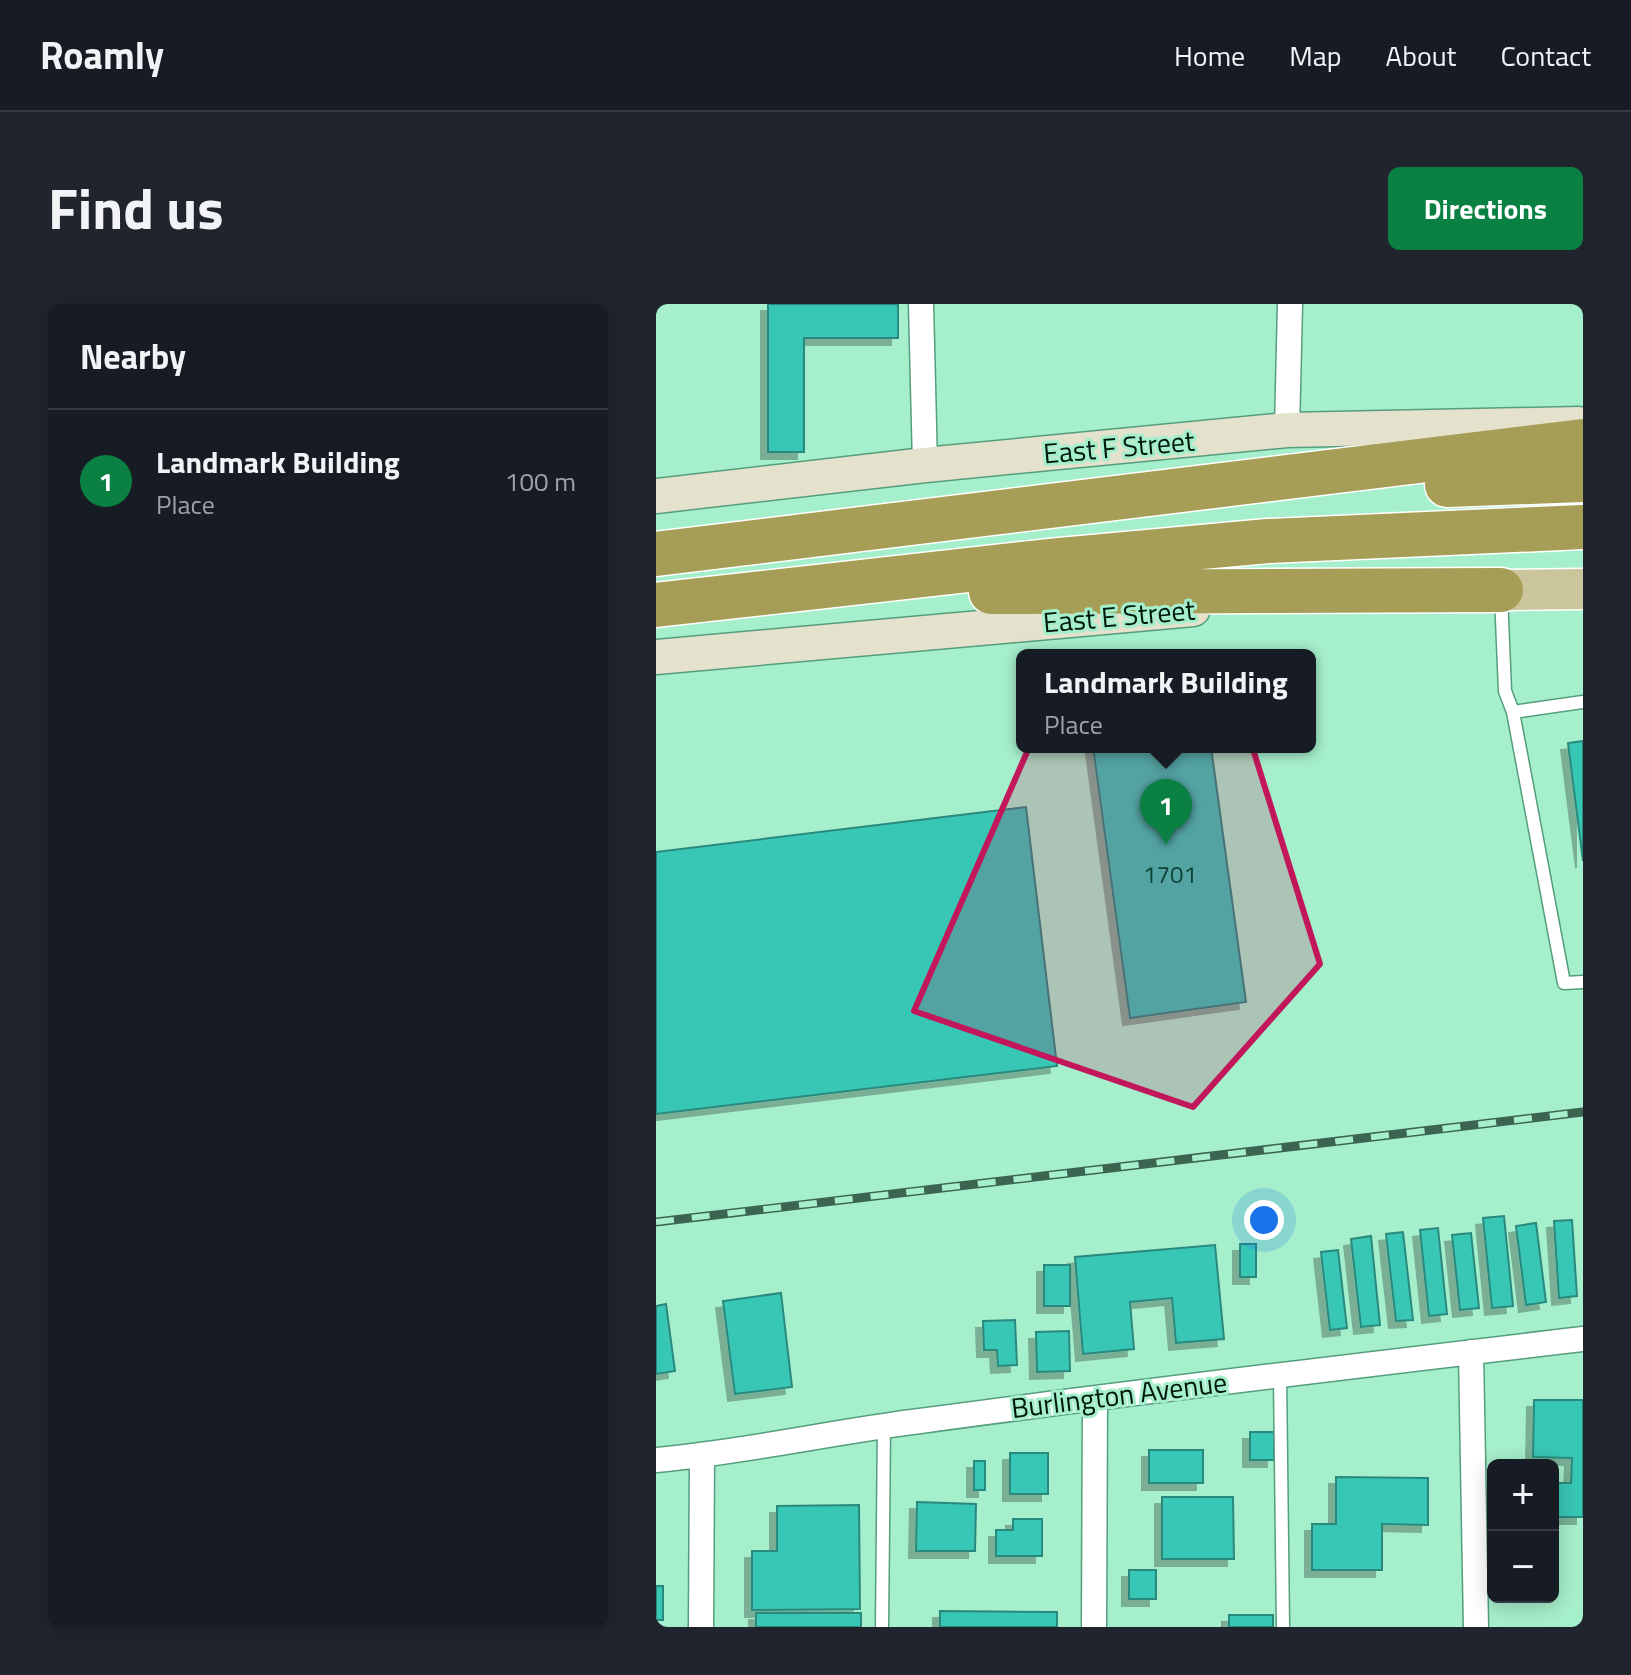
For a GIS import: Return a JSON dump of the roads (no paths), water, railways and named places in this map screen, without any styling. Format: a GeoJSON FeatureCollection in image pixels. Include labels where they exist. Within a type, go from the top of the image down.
{"type":"FeatureCollection","features":[{"type":"Feature","properties":{"kind":"highway"},"geometry":{"type":"LineString","coordinates":[[656,554],[1583,441]]}},
{"type":"Feature","properties":{"kind":"highway"},"geometry":{"type":"LineString","coordinates":[[1025,510],[1514,481],[1583,480]]}},
{"type":"Feature","properties":{"kind":"highway"},"geometry":{"type":"LineString","coordinates":[[656,605],[1058,560],[1268,541],[1583,527]]}},
{"type":"Feature","properties":{"kind":"highway"},"geometry":{"type":"LineString","coordinates":[[833,585],[954,592],[1501,590]]}},
{"type":"Feature","properties":{"kind":"main road","name":"East F Street"},"geometry":{"type":"LineString","coordinates":[[656,496],[925,465],[1287,430],[1583,424]]}},
{"type":"Feature","properties":{"kind":"main road","name":"East E Street"},"geometry":{"type":"LineString","coordinates":[[656,657],[1275,602],[1501,590],[1583,589]]}},
{"type":"Feature","properties":{"kind":"street"},"geometry":{"type":"LineString","coordinates":[[921,304],[925,465]]}},
{"type":"Feature","properties":{"kind":"street"},"geometry":{"type":"LineString","coordinates":[[1287,430],[1290,304]]}},
{"type":"Feature","properties":{"kind":"street","name":"Burlington Avenue"},"geometry":{"type":"LineString","coordinates":[[656,1460],[702,1456],[884,1425],[1583,1339]]}},
{"type":"Feature","properties":{"kind":"street"},"geometry":{"type":"LineString","coordinates":[[1471,1352],[1476,1627]]}},
{"type":"Feature","properties":{"kind":"street"},"geometry":{"type":"LineString","coordinates":[[1094,1627],[1095,1398]]}},
{"type":"Feature","properties":{"kind":"street"},"geometry":{"type":"LineString","coordinates":[[701,1627],[702,1456]]}},
{"type":"Feature","properties":{"kind":"lane"},"geometry":{"type":"LineString","coordinates":[[1501,590],[1505,691],[1513,712],[1564,983],[1583,982]]}},
{"type":"Feature","properties":{"kind":"lane"},"geometry":{"type":"LineString","coordinates":[[1513,712],[1583,702]]}},
{"type":"Feature","properties":{"kind":"lane"},"geometry":{"type":"LineString","coordinates":[[1280,1375],[1283,1627]]}},
{"type":"Feature","properties":{"kind":"lane"},"geometry":{"type":"LineString","coordinates":[[882,1627],[884,1425]]}},
{"type":"Feature","properties":{"kind":"railway"},"geometry":{"type":"LineString","coordinates":[[656,1222],[1583,1112]]}},
{"type":"Feature","properties":{"kind":"place","name":"Landmark Building"},"geometry":{"type":"Point","coordinates":[1166,845]}}]}
